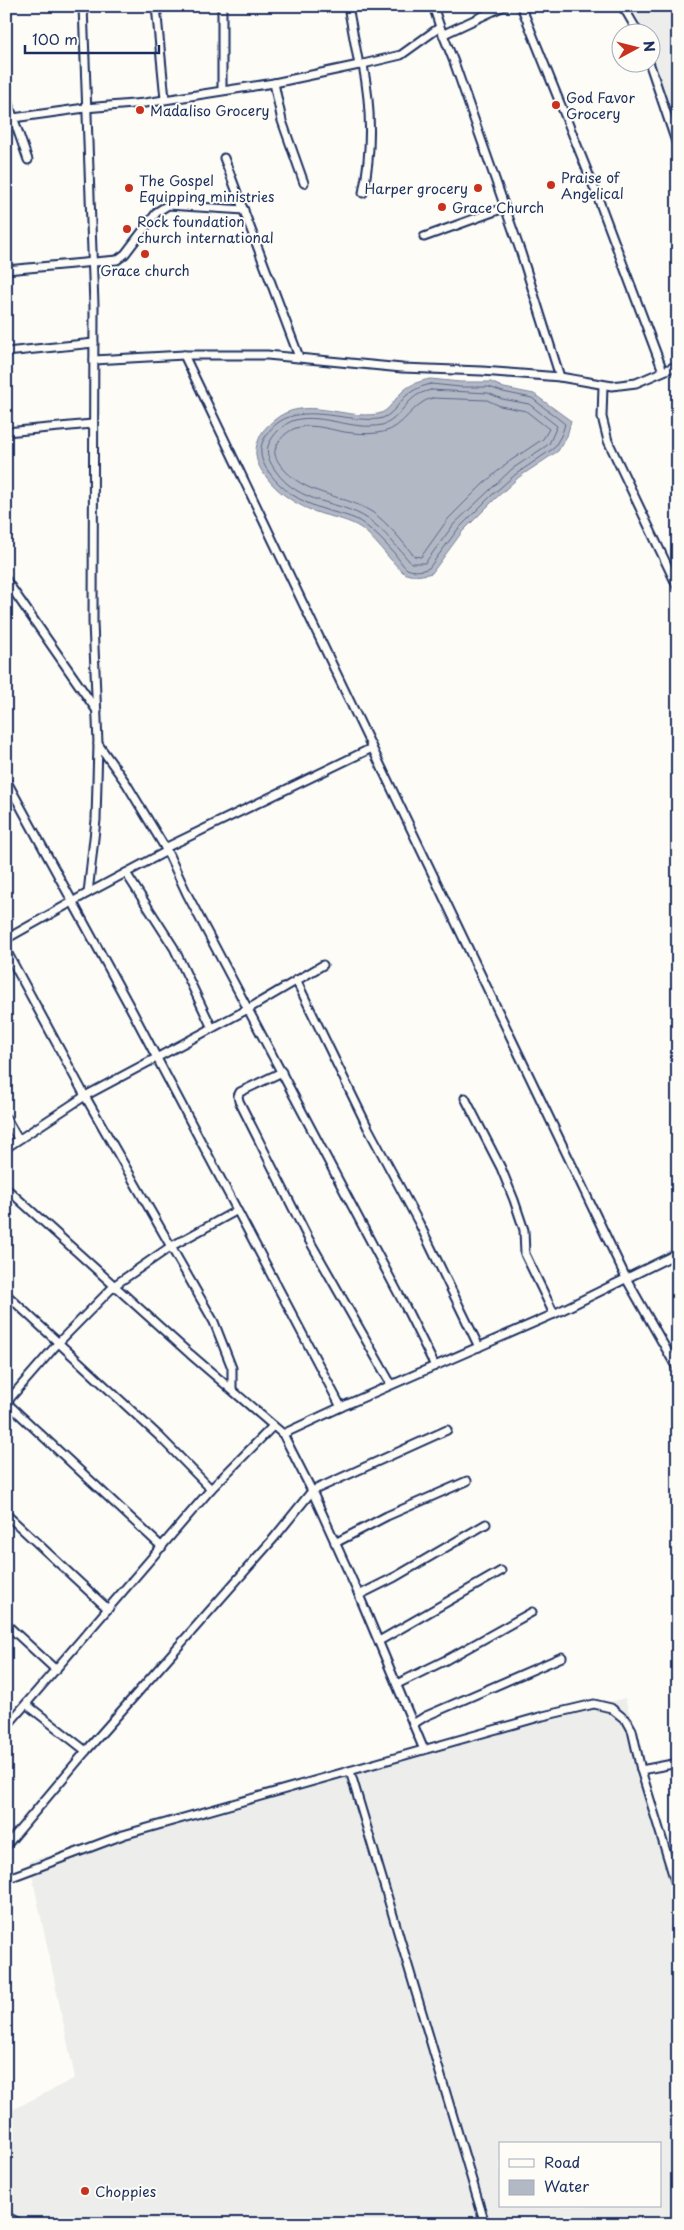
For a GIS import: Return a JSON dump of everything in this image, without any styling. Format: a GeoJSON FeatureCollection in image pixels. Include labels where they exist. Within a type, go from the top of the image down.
{"type":"FeatureCollection","features":[{"type":"Feature","properties":{"kind":"main road"},"geometry":{"type":"LineString","coordinates":[[6,2218],[18,2224]]}},
{"type":"Feature","properties":{"kind":"street"},"geometry":{"type":"LineString","coordinates":[[82,6],[93,262],[93,622],[98,712],[96,820],[88,893]]}},
{"type":"Feature","properties":{"kind":"street"},"geometry":{"type":"LineString","coordinates":[[156,6],[165,99]]}},
{"type":"Feature","properties":{"kind":"street"},"geometry":{"type":"LineString","coordinates":[[222,6],[222,90]]}},
{"type":"Feature","properties":{"kind":"street"},"geometry":{"type":"LineString","coordinates":[[348,6],[368,99],[368,162],[363,193]]}},
{"type":"Feature","properties":{"kind":"street"},"geometry":{"type":"LineString","coordinates":[[433,6],[521,252],[560,377]]}},
{"type":"Feature","properties":{"kind":"street"},"geometry":{"type":"LineString","coordinates":[[444,34],[504,6]]}},
{"type":"Feature","properties":{"kind":"street"},"geometry":{"type":"LineString","coordinates":[[521,6],[534,43],[595,190],[663,372]]}},
{"type":"Feature","properties":{"kind":"street"},"geometry":{"type":"LineString","coordinates":[[621,6],[632,22]]}},
{"type":"Feature","properties":{"kind":"street"},"geometry":{"type":"LineString","coordinates":[[6,119],[274,83],[361,65],[401,55],[440,27]]}},
{"type":"Feature","properties":{"kind":"street"},"geometry":{"type":"LineString","coordinates":[[652,72],[678,148]]}},
{"type":"Feature","properties":{"kind":"street"},"geometry":{"type":"LineString","coordinates":[[274,83],[282,121],[304,182]]}},
{"type":"Feature","properties":{"kind":"street"},"geometry":{"type":"LineString","coordinates":[[6,97],[15,118],[28,160]]}},
{"type":"Feature","properties":{"kind":"street"},"geometry":{"type":"LineString","coordinates":[[224,158],[299,357]]}},
{"type":"Feature","properties":{"kind":"street"},"geometry":{"type":"LineString","coordinates":[[6,270],[117,260],[157,212],[168,205],[244,210]]}},
{"type":"Feature","properties":{"kind":"street"},"geometry":{"type":"LineString","coordinates":[[424,237],[504,208]]}},
{"type":"Feature","properties":{"kind":"street"},"geometry":{"type":"LineString","coordinates":[[6,352],[94,343]]}},
{"type":"Feature","properties":{"kind":"street"},"geometry":{"type":"LineString","coordinates":[[94,360],[241,354],[299,357],[402,368],[482,370],[560,377],[603,386],[636,383],[678,365]]}},
{"type":"Feature","properties":{"kind":"street"},"geometry":{"type":"LineString","coordinates":[[184,355],[626,1280],[678,1370]]}},
{"type":"Feature","properties":{"kind":"street"},"geometry":{"type":"LineString","coordinates":[[603,386],[602,417],[608,441],[678,588]]}},
{"type":"Feature","properties":{"kind":"street"},"geometry":{"type":"LineString","coordinates":[[6,432],[92,424]]}},
{"type":"Feature","properties":{"kind":"street"},"geometry":{"type":"LineString","coordinates":[[6,580],[98,712]]}},
{"type":"Feature","properties":{"kind":"street"},"geometry":{"type":"LineString","coordinates":[[98,744],[126,783],[166,850],[435,1366]]}},
{"type":"Feature","properties":{"kind":"street"},"geometry":{"type":"LineString","coordinates":[[6,939],[166,850],[372,748]]}},
{"type":"Feature","properties":{"kind":"street"},"geometry":{"type":"LineString","coordinates":[[6,780],[156,1057],[341,1406]]}},
{"type":"Feature","properties":{"kind":"street"},"geometry":{"type":"LineString","coordinates":[[126,873],[174,948],[212,1028]]}},
{"type":"Feature","properties":{"kind":"street"},"geometry":{"type":"LineString","coordinates":[[6,950],[85,1096],[214,1322],[232,1368],[232,1389]]}},
{"type":"Feature","properties":{"kind":"street"},"geometry":{"type":"LineString","coordinates":[[6,1148],[85,1096],[248,1009],[323,965]]}},
{"type":"Feature","properties":{"kind":"street"},"geometry":{"type":"LineString","coordinates":[[296,980],[368,1128],[419,1223],[479,1347]]}},
{"type":"Feature","properties":{"kind":"street"},"geometry":{"type":"LineString","coordinates":[[282,1072],[240,1092],[238,1096],[239,1101],[308,1238],[391,1384]]}},
{"type":"Feature","properties":{"kind":"street"},"geometry":{"type":"LineString","coordinates":[[465,1098],[508,1184],[524,1230],[525,1254],[554,1314]]}},
{"type":"Feature","properties":{"kind":"street"},"geometry":{"type":"LineString","coordinates":[[6,1118],[18,1139]]}},
{"type":"Feature","properties":{"kind":"street"},"geometry":{"type":"LineString","coordinates":[[6,1188],[190,1354],[283,1434],[312,1491],[359,1595],[424,1750]]}},
{"type":"Feature","properties":{"kind":"street"},"geometry":{"type":"LineString","coordinates":[[162,1548],[6,1403],[59,1342],[114,1285],[170,1247],[236,1210]]}},
{"type":"Feature","properties":{"kind":"street"},"geometry":{"type":"LineString","coordinates":[[283,1434],[341,1406],[554,1314],[678,1253]]}},
{"type":"Feature","properties":{"kind":"street"},"geometry":{"type":"LineString","coordinates":[[6,1294],[160,1437],[211,1489]]}},
{"type":"Feature","properties":{"kind":"street"},"geometry":{"type":"LineString","coordinates":[[6,1727],[211,1489],[273,1426]]}},
{"type":"Feature","properties":{"kind":"street"},"geometry":{"type":"LineString","coordinates":[[6,1846],[86,1751],[274,1538],[312,1491],[447,1430]]}},
{"type":"Feature","properties":{"kind":"street"},"geometry":{"type":"LineString","coordinates":[[335,1543],[395,1512],[467,1481]]}},
{"type":"Feature","properties":{"kind":"street"},"geometry":{"type":"LineString","coordinates":[[6,1514],[108,1609]]}},
{"type":"Feature","properties":{"kind":"street"},"geometry":{"type":"LineString","coordinates":[[359,1595],[396,1577],[486,1524]]}},
{"type":"Feature","properties":{"kind":"street"},"geometry":{"type":"LineString","coordinates":[[379,1641],[501,1572]]}},
{"type":"Feature","properties":{"kind":"street"},"geometry":{"type":"LineString","coordinates":[[397,1684],[446,1660],[532,1612]]}},
{"type":"Feature","properties":{"kind":"street"},"geometry":{"type":"LineString","coordinates":[[6,1624],[56,1670]]}},
{"type":"Feature","properties":{"kind":"street"},"geometry":{"type":"LineString","coordinates":[[413,1724],[426,1716],[562,1657]]}},
{"type":"Feature","properties":{"kind":"street"},"geometry":{"type":"LineString","coordinates":[[26,1704],[86,1751]]}},
{"type":"Feature","properties":{"kind":"street"},"geometry":{"type":"LineString","coordinates":[[6,1879],[123,1835],[578,1706],[594,1704],[611,1708],[627,1721],[632,1730],[641,1770],[678,1890]]}},
{"type":"Feature","properties":{"kind":"street"},"geometry":{"type":"LineString","coordinates":[[641,1770],[678,1762]]}},
{"type":"Feature","properties":{"kind":"street"},"geometry":{"type":"LineString","coordinates":[[350,1771],[484,2224]]}},
{"type":"Feature","properties":{"kind":"shaded area"},"geometry":{"type":"Polygon","coordinates":[[[632,6],[678,6],[678,150],[657,72],[662,72],[662,22],[639,22],[632,6]]]}},
{"type":"Feature","properties":{"kind":"shaded area"},"geometry":{"type":"Polygon","coordinates":[[[625,1698],[678,1879],[678,2224],[17,2224],[6,2214],[6,2113],[75,2078],[29,1861],[625,1698]]]}},
{"type":"Feature","properties":{"kind":"water"},"geometry":{"type":"Polygon","coordinates":[[[430,379],[460,382],[491,382],[504,388],[534,394],[571,421],[567,436],[558,451],[519,477],[495,499],[462,532],[432,573],[412,575],[402,571],[361,528],[347,521],[305,508],[282,494],[261,470],[257,462],[256,448],[264,429],[285,413],[297,409],[310,409],[364,415],[378,414],[389,408],[406,389],[416,383],[430,379]]]}},
{"type":"Feature","properties":{"kind":"place","name":"God Favor Grocery"},"geometry":{"type":"Point","coordinates":[556,105]}},
{"type":"Feature","properties":{"kind":"place","name":"Madaliso Grocery"},"geometry":{"type":"Point","coordinates":[140,110]}},
{"type":"Feature","properties":{"kind":"place","name":"Praise of Angelical"},"geometry":{"type":"Point","coordinates":[551,185]}},
{"type":"Feature","properties":{"kind":"place","name":"The Gospel Equipping ministries"},"geometry":{"type":"Point","coordinates":[129,188]}},
{"type":"Feature","properties":{"kind":"place","name":"Harper grocery"},"geometry":{"type":"Point","coordinates":[478,188]}},
{"type":"Feature","properties":{"kind":"place","name":"Grace Church"},"geometry":{"type":"Point","coordinates":[442,207]}},
{"type":"Feature","properties":{"kind":"place","name":"Rock foundation church international"},"geometry":{"type":"Point","coordinates":[127,229]}},
{"type":"Feature","properties":{"kind":"place","name":"Grace church"},"geometry":{"type":"Point","coordinates":[145,254]}},
{"type":"Feature","properties":{"kind":"place","name":"Choppies"},"geometry":{"type":"Point","coordinates":[85,2191]}}]}
